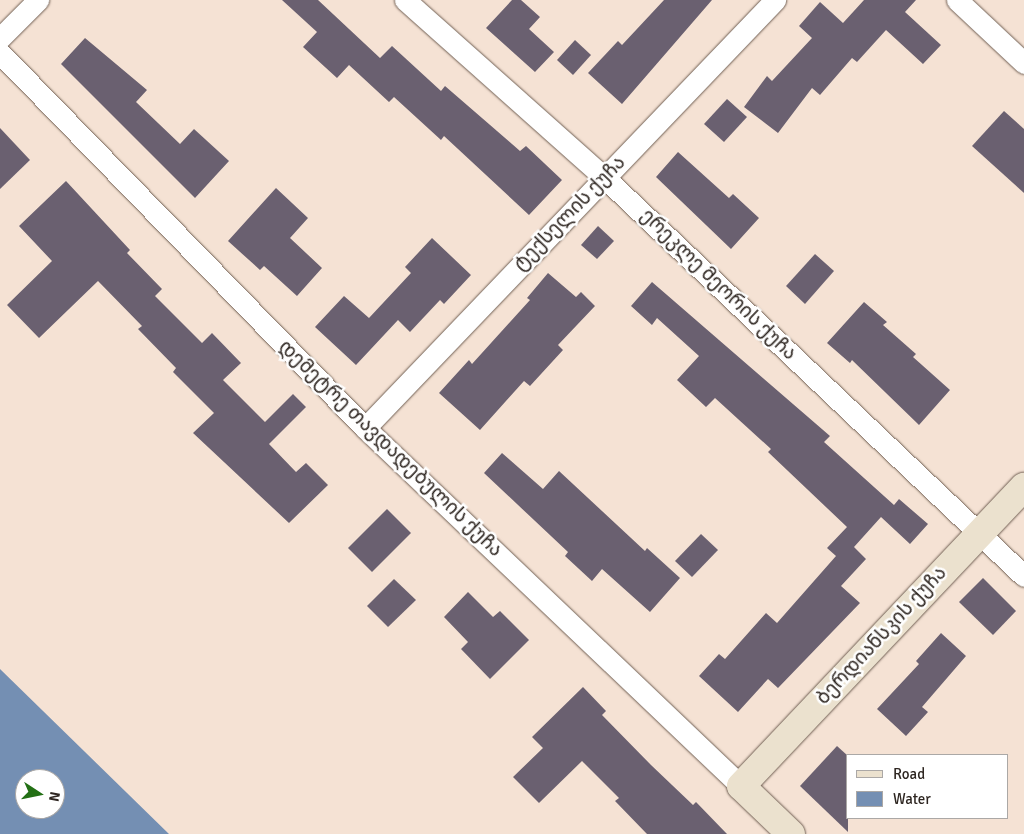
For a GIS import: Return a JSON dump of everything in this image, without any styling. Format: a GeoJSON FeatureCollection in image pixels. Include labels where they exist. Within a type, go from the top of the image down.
{"type":"FeatureCollection","features":[{"type":"Feature","properties":{"kind":"street"},"geometry":{"type":"LineString","coordinates":[[0,38],[38,0]]}},
{"type":"Feature","properties":{"kind":"street","name":"ერეკლე მეორის ქუჩა"},"geometry":{"type":"LineString","coordinates":[[406,0],[604,178],[1024,576]]}},
{"type":"Feature","properties":{"kind":"street","name":"ტექსელის ქუჩა"},"geometry":{"type":"LineString","coordinates":[[365,428],[775,0]]}},
{"type":"Feature","properties":{"kind":"street"},"geometry":{"type":"LineString","coordinates":[[957,0],[1024,63]]}},
{"type":"Feature","properties":{"kind":"street","name":"დემეტრე თავდადებულის ქუჩა"},"geometry":{"type":"LineString","coordinates":[[0,53],[365,428],[791,834]]}},
{"type":"Feature","properties":{"kind":"street","name":"ბერდიანსკის ქუჩა"},"geometry":{"type":"LineString","coordinates":[[741,786],[1024,487]]}},
{"type":"Feature","properties":{"kind":"water"},"geometry":{"type":"Polygon","coordinates":[[[0,669],[169,834],[0,834],[0,669]]]}},
{"type":"Feature","properties":{"kind":"building"},"geometry":{"type":"Polygon","coordinates":[[[282,0],[318,0],[380,58],[392,46],[441,91],[445,86],[520,151],[526,146],[562,180],[529,215],[444,136],[441,140],[394,97],[389,102],[349,65],[337,78],[303,47],[317,32],[282,0]]]}},
{"type":"Feature","properties":{"kind":"building"},"geometry":{"type":"Polygon","coordinates":[[[512,0],[521,0],[540,17],[529,29],[554,52],[535,72],[486,28],[512,0]]]}},
{"type":"Feature","properties":{"kind":"building"},"geometry":{"type":"Polygon","coordinates":[[[664,0],[712,0],[622,104],[588,73],[618,41],[622,45],[664,0]]]}},
{"type":"Feature","properties":{"kind":"building"},"geometry":{"type":"Polygon","coordinates":[[[864,0],[916,0],[905,12],[941,45],[923,64],[886,30],[857,62],[852,58],[820,95],[812,88],[778,133],[744,107],[767,76],[772,81],[812,38],[799,26],[820,2],[843,23],[864,0]]]}},
{"type":"Feature","properties":{"kind":"building"},"geometry":{"type":"Polygon","coordinates":[[[85,38],[147,90],[136,102],[180,144],[194,129],[229,161],[195,198],[61,64],[85,38]]]}},
{"type":"Feature","properties":{"kind":"building"},"geometry":{"type":"Polygon","coordinates":[[[575,40],[591,55],[573,75],[557,60],[575,40]]]}},
{"type":"Feature","properties":{"kind":"building"},"geometry":{"type":"Polygon","coordinates":[[[727,99],[747,117],[724,142],[704,124],[727,99]]]}},
{"type":"Feature","properties":{"kind":"building"},"geometry":{"type":"Polygon","coordinates":[[[1004,111],[1024,129],[1024,193],[972,146],[1004,111]]]}},
{"type":"Feature","properties":{"kind":"building"},"geometry":{"type":"Polygon","coordinates":[[[0,128],[30,160],[0,189],[0,128]]]}},
{"type":"Feature","properties":{"kind":"building"},"geometry":{"type":"Polygon","coordinates":[[[678,152],[729,198],[733,194],[759,218],[731,249],[656,177],[678,152]]]}},
{"type":"Feature","properties":{"kind":"building"},"geometry":{"type":"Polygon","coordinates":[[[66,181],[130,250],[127,253],[162,289],[155,296],[202,343],[212,333],[241,363],[223,380],[265,422],[293,394],[306,407],[269,444],[296,472],[306,463],[328,485],[289,523],[193,433],[214,413],[173,372],[176,368],[138,329],[142,326],[98,281],[39,338],[7,305],[52,261],[19,226],[66,181]]]}},
{"type":"Feature","properties":{"kind":"building"},"geometry":{"type":"Polygon","coordinates":[[[276,188],[308,218],[290,238],[322,268],[297,296],[264,266],[260,270],[228,241],[276,188]]]}},
{"type":"Feature","properties":{"kind":"building"},"geometry":{"type":"Polygon","coordinates":[[[598,226],[614,241],[597,259],[581,245],[598,226]]]}},
{"type":"Feature","properties":{"kind":"building"},"geometry":{"type":"Polygon","coordinates":[[[432,238],[471,275],[444,304],[440,300],[410,332],[398,320],[356,365],[315,327],[344,296],[369,318],[411,273],[405,267],[432,238]]]}},
{"type":"Feature","properties":{"kind":"building"},"geometry":{"type":"Polygon","coordinates":[[[815,254],[834,271],[805,304],[786,286],[815,254]]]}},
{"type":"Feature","properties":{"kind":"building"},"geometry":{"type":"Polygon","coordinates":[[[548,273],[576,297],[581,292],[595,306],[558,345],[563,350],[530,386],[524,381],[480,430],[439,393],[469,360],[472,364],[530,300],[527,298],[548,273]]]}},
{"type":"Feature","properties":{"kind":"building"},"geometry":{"type":"Polygon","coordinates":[[[652,282],[830,436],[824,442],[894,505],[899,499],[928,524],[910,544],[881,517],[854,547],[866,559],[841,586],[860,603],[778,688],[768,679],[738,712],[699,676],[719,654],[725,659],[766,613],[777,623],[836,556],[827,548],[847,527],[768,452],[771,449],[715,398],[706,407],[677,380],[699,356],[657,318],[652,325],[631,306],[652,282]]]}},
{"type":"Feature","properties":{"kind":"building"},"geometry":{"type":"Polygon","coordinates":[[[864,302],[887,322],[883,325],[916,354],[913,357],[950,390],[919,425],[852,360],[850,363],[827,343],[864,302]]]}},
{"type":"Feature","properties":{"kind":"building"},"geometry":{"type":"Polygon","coordinates":[[[502,453],[543,489],[559,471],[645,551],[647,548],[680,578],[650,612],[602,569],[592,581],[565,556],[568,552],[484,473],[502,453]]]}},
{"type":"Feature","properties":{"kind":"building"},"geometry":{"type":"Polygon","coordinates":[[[387,509],[411,533],[372,572],[348,548],[387,509]]]}},
{"type":"Feature","properties":{"kind":"building"},"geometry":{"type":"Polygon","coordinates":[[[701,534],[718,550],[692,577],[675,561],[701,534]]]}},
{"type":"Feature","properties":{"kind":"building"},"geometry":{"type":"Polygon","coordinates":[[[983,578],[1016,611],[993,635],[959,602],[983,578]]]}},
{"type":"Feature","properties":{"kind":"building"},"geometry":{"type":"Polygon","coordinates":[[[394,579],[416,600],[388,627],[367,606],[394,579]]]}},
{"type":"Feature","properties":{"kind":"building"},"geometry":{"type":"Polygon","coordinates":[[[468,592],[493,617],[500,611],[529,640],[490,679],[461,649],[468,642],[444,617],[468,592]]]}},
{"type":"Feature","properties":{"kind":"building"},"geometry":{"type":"Polygon","coordinates":[[[941,633],[966,656],[922,707],[928,712],[906,736],[877,709],[919,664],[916,661],[941,633]]]}},
{"type":"Feature","properties":{"kind":"building"},"geometry":{"type":"Polygon","coordinates":[[[583,687],[606,711],[602,715],[693,805],[696,802],[727,834],[647,834],[615,801],[619,798],[582,761],[539,803],[513,777],[543,748],[532,737],[583,687]]]}},
{"type":"Feature","properties":{"kind":"building"},"geometry":{"type":"Polygon","coordinates":[[[837,746],[846,754],[846,819],[848,819],[848,832],[800,786],[837,746]]]}}]}
